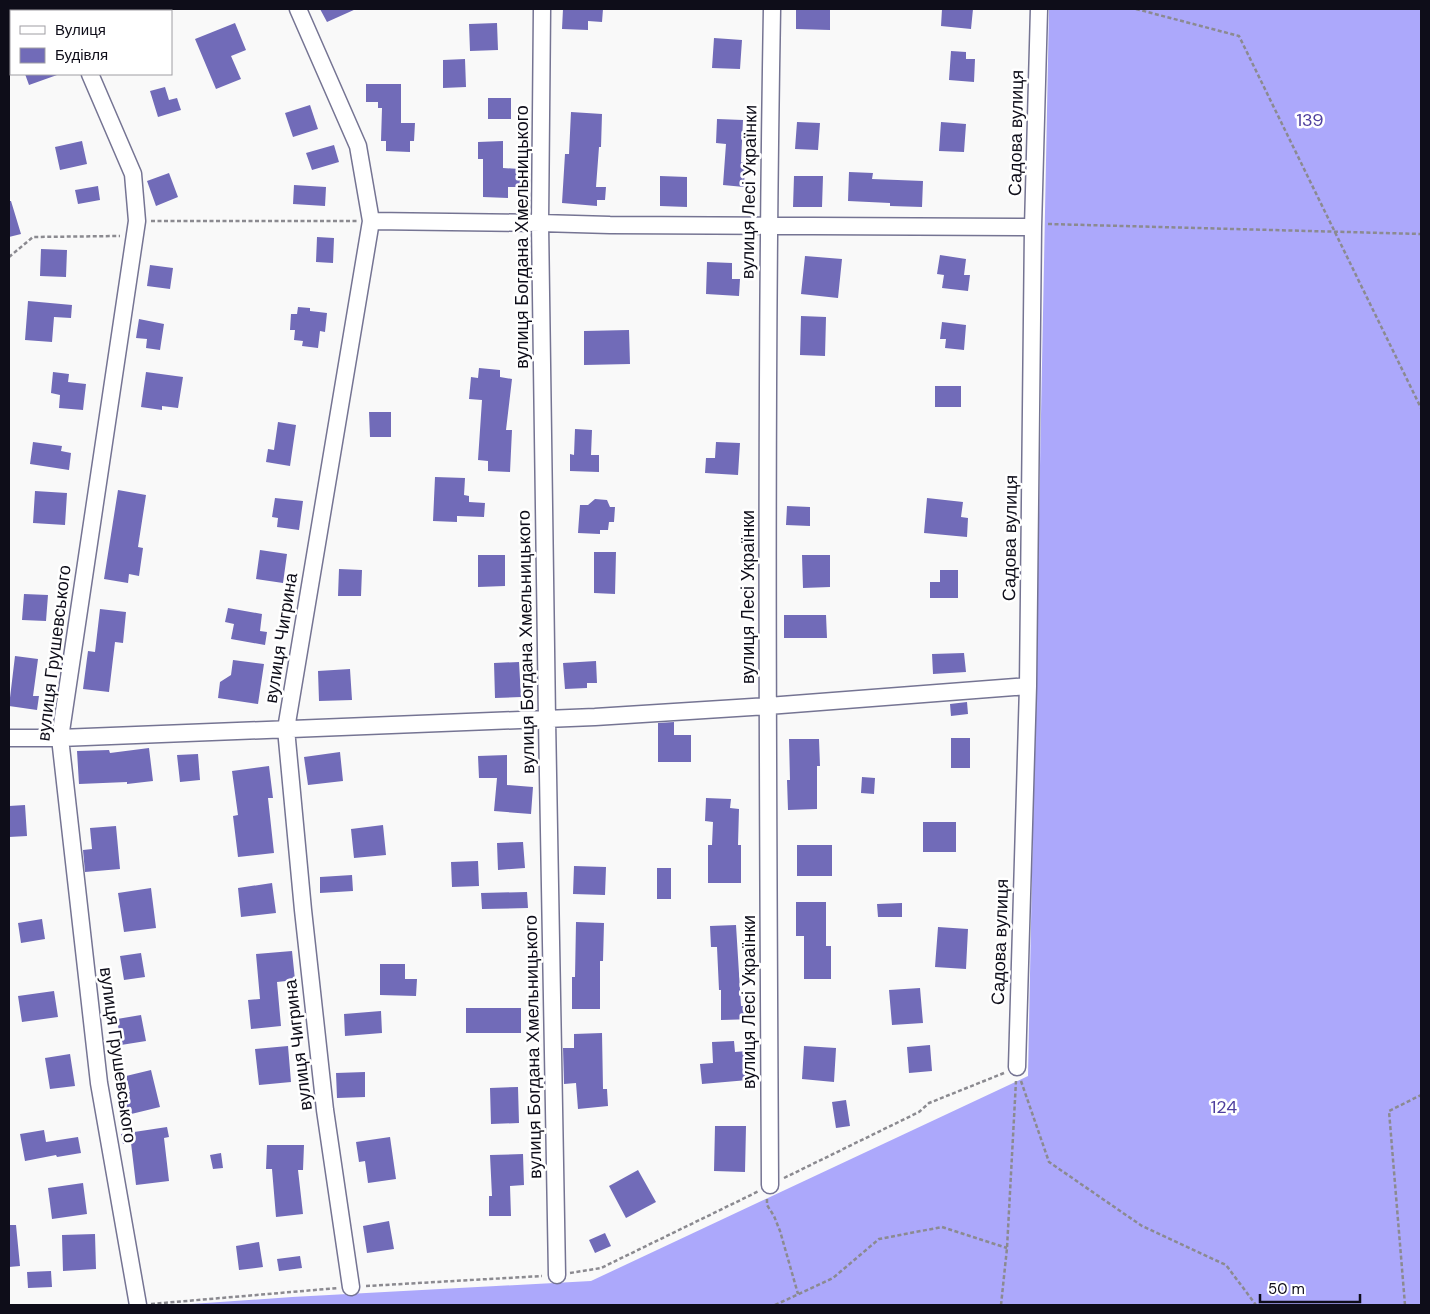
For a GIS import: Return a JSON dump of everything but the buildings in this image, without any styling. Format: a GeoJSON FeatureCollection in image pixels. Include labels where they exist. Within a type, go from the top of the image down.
{"type":"FeatureCollection","features":[{"type":"Feature","properties":{"kind":"street","name":"вулиця Чигрина"},"geometry":{"type":"LineString","coordinates":[[298,9],[358,146],[370,221],[286,729],[323,1091],[352,1287]]}},
{"type":"Feature","properties":{"kind":"street","name":"вулиця Богдана Хмельницького"},"geometry":{"type":"LineString","coordinates":[[542,9],[540,223],[557,1275]]}},
{"type":"Feature","properties":{"kind":"street","name":"вулиця Лесі Українки"},"geometry":{"type":"LineString","coordinates":[[770,1185],[768,226],[772,9]]}},
{"type":"Feature","properties":{"kind":"street","name":"Садова вулиця"},"geometry":{"type":"LineString","coordinates":[[1017,1068],[1028,686],[1033,227],[1039,9]]}},
{"type":"Feature","properties":{"kind":"street","name":"вулиця Грушевського"},"geometry":{"type":"LineString","coordinates":[[90,75],[133,174],[136,228],[60,738],[98,1082],[144,1305]]}},
{"type":"Feature","properties":{"kind":"street"},"geometry":{"type":"LineString","coordinates":[[370,221],[610,225],[1033,227]]}},
{"type":"Feature","properties":{"kind":"street"},"geometry":{"type":"LineString","coordinates":[[9,738],[60,738],[595,717],[1028,686]]}},
{"type":"Feature","properties":{"kind":"path"},"geometry":{"type":"LineString","coordinates":[[1136,9],[1238,36],[1421,408]]}},
{"type":"Feature","properties":{"kind":"path"},"geometry":{"type":"LineString","coordinates":[[9,257],[33,237],[136,228],[370,221]]}},
{"type":"Feature","properties":{"kind":"path"},"geometry":{"type":"LineString","coordinates":[[1033,227],[1045,224],[1421,234]]}},
{"type":"Feature","properties":{"kind":"path"},"geometry":{"type":"LineString","coordinates":[[144,1305],[352,1287],[557,1275],[601,1268],[919,1112],[929,1103],[1017,1068]]}},
{"type":"Feature","properties":{"kind":"path"},"geometry":{"type":"LineString","coordinates":[[1000,1305],[1007,1248],[1017,1068]]}},
{"type":"Feature","properties":{"kind":"path"},"geometry":{"type":"LineString","coordinates":[[1017,1068],[1049,1162],[1142,1226],[1226,1265],[1256,1305]]}},
{"type":"Feature","properties":{"kind":"path"},"geometry":{"type":"LineString","coordinates":[[1405,1305],[1389,1111],[1421,1095]]}},
{"type":"Feature","properties":{"kind":"path"},"geometry":{"type":"LineString","coordinates":[[770,1185],[767,1194],[767,1205],[780,1231],[798,1294]]}},
{"type":"Feature","properties":{"kind":"path"},"geometry":{"type":"LineString","coordinates":[[775,1305],[833,1278],[879,1239],[942,1226],[1007,1248]]}},
{"type":"Feature","properties":{"kind":"green space","name":"124"},"geometry":{"type":"Polygon","coordinates":[[[1049,9],[1421,9],[1421,1305],[177,1305],[591,1281],[1028,1076],[1049,9]]]}},
{"type":"Feature","properties":{"kind":"park label","name":"139"},"geometry":{"type":"Point","coordinates":[1310,120]}}]}
